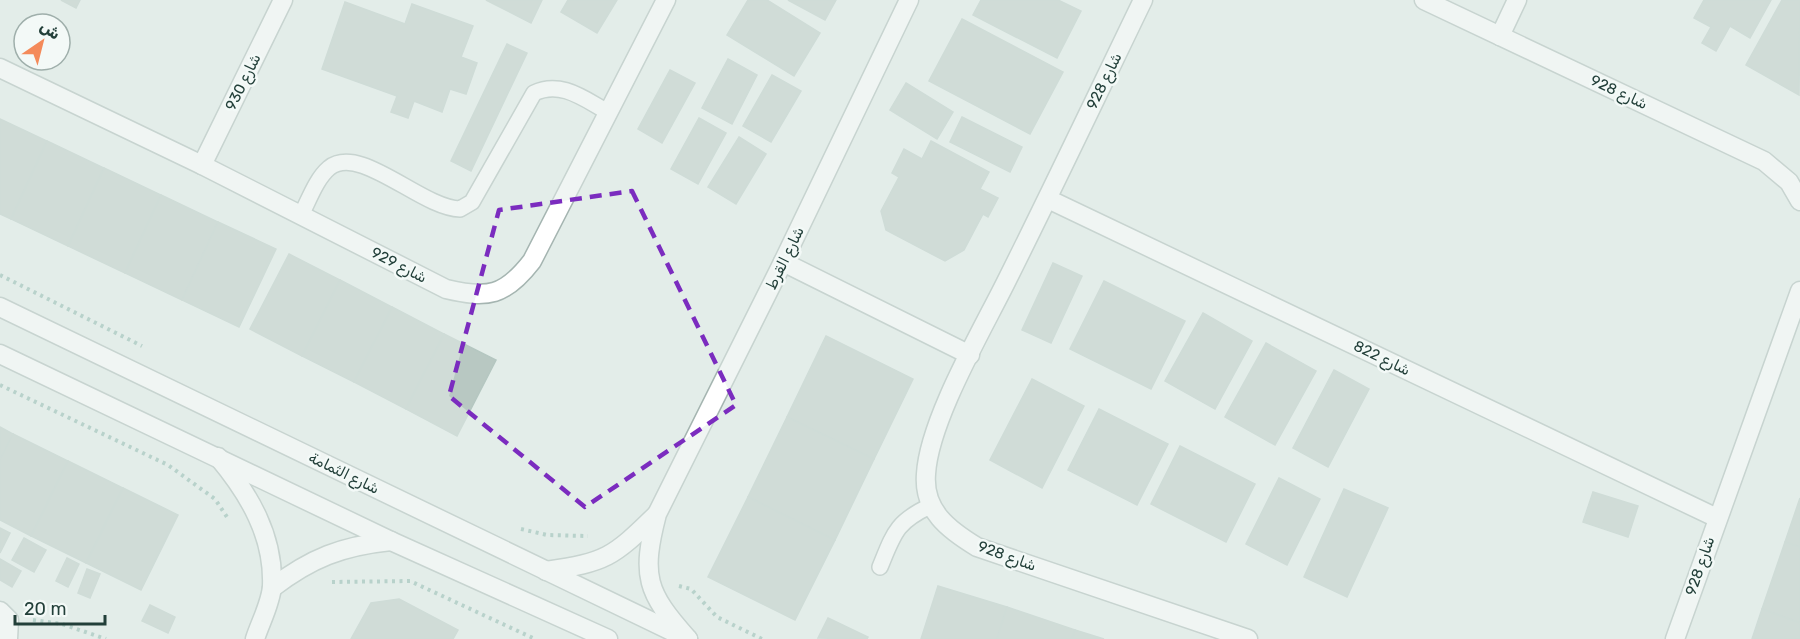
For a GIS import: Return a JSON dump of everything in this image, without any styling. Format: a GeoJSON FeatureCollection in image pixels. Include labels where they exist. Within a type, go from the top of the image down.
{"type":"FeatureCollection","features":[{"type":"Feature","properties":{"kind":"street","name":"شارع 930"},"geometry":{"type":"LineString","coordinates":[[202,165],[283,0]]}},
{"type":"Feature","properties":{"kind":"street","name":"شارع 929"},"geometry":{"type":"LineString","coordinates":[[0,68],[202,165],[446,289],[473,296],[499,291],[518,279],[532,261],[666,0]]}},
{"type":"Feature","properties":{"kind":"street","name":"شارع القرط"},"geometry":{"type":"LineString","coordinates":[[688,639],[661,608],[647,577],[650,542],[657,514],[783,262],[909,0]]}},
{"type":"Feature","properties":{"kind":"street","name":"شارع 928"},"geometry":{"type":"LineString","coordinates":[[1143,0],[970,355],[935,433],[926,475],[930,506],[948,529],[977,547],[1248,639]]}},
{"type":"Feature","properties":{"kind":"street","name":"شارع 928"},"geometry":{"type":"LineString","coordinates":[[1424,0],[1764,161],[1789,182],[1800,201]]}},
{"type":"Feature","properties":{"kind":"street"},"geometry":{"type":"LineString","coordinates":[[1500,36],[1517,0]]}},
{"type":"Feature","properties":{"kind":"street","name":"شارع 822"},"geometry":{"type":"LineString","coordinates":[[1048,199],[1717,518]]}},
{"type":"Feature","properties":{"kind":"street"},"geometry":{"type":"LineString","coordinates":[[783,262],[970,355]]}},
{"type":"Feature","properties":{"kind":"street","name":"شارع 928"},"geometry":{"type":"LineString","coordinates":[[1675,639],[1800,291]]}},
{"type":"Feature","properties":{"kind":"street","name":"شارع الثمامة"},"geometry":{"type":"LineString","coordinates":[[0,307],[688,639]]}},
{"type":"Feature","properties":{"kind":"street"},"geometry":{"type":"LineString","coordinates":[[0,354],[218,456],[391,541],[608,639]]}},
{"type":"Feature","properties":{"kind":"street"},"geometry":{"type":"LineString","coordinates":[[218,456],[241,484],[259,516],[269,551],[272,588],[255,639]]}},
{"type":"Feature","properties":{"kind":"street","name":"شارع القرط"},"geometry":{"type":"LineString","coordinates":[[546,571],[586,565],[616,552],[657,514]]}},
{"type":"Feature","properties":{"kind":"street"},"geometry":{"type":"LineString","coordinates":[[272,588],[298,568],[327,553],[358,544],[391,541]]}},
{"type":"Feature","properties":{"kind":"street"},"geometry":{"type":"LineString","coordinates":[[4,616],[8,639]]}},
{"type":"Feature","properties":{"kind":"lane"},"geometry":{"type":"LineString","coordinates":[[301,215],[321,177],[339,162],[353,162],[369,166],[437,205],[460,209],[472,202],[534,93],[545,87],[558,87],[608,112]]}},
{"type":"Feature","properties":{"kind":"lane"},"geometry":{"type":"LineString","coordinates":[[880,567],[891,541],[906,518],[930,506]]}},
{"type":"Feature","properties":{"kind":"path"},"geometry":{"type":"LineString","coordinates":[[0,275],[148,348]]}},
{"type":"Feature","properties":{"kind":"path"},"geometry":{"type":"LineString","coordinates":[[517,528],[547,535],[591,536],[616,552]]}},
{"type":"Feature","properties":{"kind":"path"},"geometry":{"type":"LineString","coordinates":[[647,577],[691,589],[717,617],[762,639]]}},
{"type":"Feature","properties":{"kind":"path"},"geometry":{"type":"LineString","coordinates":[[4,616],[62,624],[106,639]]}},
{"type":"Feature","properties":{"kind":"highlighted area"},"geometry":{"type":"Polygon","coordinates":[[[632,191],[736,405],[585,507],[449,396],[499,210],[632,191]]]}},
{"type":"Feature","properties":{"kind":"building"},"geometry":{"type":"Polygon","coordinates":[[[61,0],[80,0],[76,8],[61,0]]]}},
{"type":"Feature","properties":{"kind":"building"},"geometry":{"type":"Polygon","coordinates":[[[486,0],[542,0],[531,23],[486,0]]]}},
{"type":"Feature","properties":{"kind":"building"},"geometry":{"type":"Polygon","coordinates":[[[568,0],[617,0],[597,33],[561,12],[568,0]]]}},
{"type":"Feature","properties":{"kind":"building"},"geometry":{"type":"Polygon","coordinates":[[[748,0],[767,0],[820,33],[794,76],[727,35],[748,0]]]}},
{"type":"Feature","properties":{"kind":"building"},"geometry":{"type":"Polygon","coordinates":[[[788,0],[836,0],[825,20],[788,0]]]}},
{"type":"Feature","properties":{"kind":"building"},"geometry":{"type":"Polygon","coordinates":[[[981,0],[1058,0],[1081,11],[1057,58],[973,15],[981,0]]]}},
{"type":"Feature","properties":{"kind":"building"},"geometry":{"type":"Polygon","coordinates":[[[1704,0],[1771,0],[1750,38],[1730,26],[1716,51],[1702,43],[1711,27],[1694,18],[1704,0]]]}},
{"type":"Feature","properties":{"kind":"building"},"geometry":{"type":"Polygon","coordinates":[[[1782,0],[1800,0],[1799,95],[1746,65],[1782,0]]]}},
{"type":"Feature","properties":{"kind":"building"},"geometry":{"type":"Polygon","coordinates":[[[345,2],[405,24],[412,4],[473,26],[461,57],[477,63],[466,94],[450,89],[442,112],[414,101],[408,118],[391,112],[397,96],[322,69],[345,2]]]}},
{"type":"Feature","properties":{"kind":"building"},"geometry":{"type":"Polygon","coordinates":[[[962,19],[1063,72],[1030,134],[929,81],[962,19]]]}},
{"type":"Feature","properties":{"kind":"building"},"geometry":{"type":"Polygon","coordinates":[[[507,44],[527,53],[471,171],[451,161],[507,44]]]}},
{"type":"Feature","properties":{"kind":"building"},"geometry":{"type":"Polygon","coordinates":[[[728,59],[757,75],[732,124],[702,108],[728,59]]]}},
{"type":"Feature","properties":{"kind":"building"},"geometry":{"type":"Polygon","coordinates":[[[670,70],[695,83],[662,143],[638,129],[670,70]]]}},
{"type":"Feature","properties":{"kind":"building"},"geometry":{"type":"Polygon","coordinates":[[[772,75],[801,91],[771,142],[743,126],[772,75]]]}},
{"type":"Feature","properties":{"kind":"building"},"geometry":{"type":"Polygon","coordinates":[[[906,83],[953,112],[937,139],[890,110],[906,83]]]}},
{"type":"Feature","properties":{"kind":"building"},"geometry":{"type":"Polygon","coordinates":[[[962,117],[1022,147],[1010,172],[950,142],[962,117]]]}},
{"type":"Feature","properties":{"kind":"building"},"geometry":{"type":"Polygon","coordinates":[[[699,118],[726,133],[698,184],[671,169],[699,118]]]}},
{"type":"Feature","properties":{"kind":"building"},"geometry":{"type":"Polygon","coordinates":[[[0,119],[47,141],[11,219],[0,214],[0,119]]]}},
{"type":"Feature","properties":{"kind":"building"},"geometry":{"type":"Polygon","coordinates":[[[739,137],[766,154],[736,204],[708,187],[739,137]]]}},
{"type":"Feature","properties":{"kind":"building"},"geometry":{"type":"Polygon","coordinates":[[[47,141],[104,168],[68,246],[11,219],[47,141]]]}},
{"type":"Feature","properties":{"kind":"building"},"geometry":{"type":"Polygon","coordinates":[[[931,141],[989,172],[980,189],[998,198],[988,217],[983,214],[964,250],[945,261],[886,230],[881,211],[899,177],[892,173],[904,149],[922,159],[931,141]]]}},
{"type":"Feature","properties":{"kind":"building"},"geometry":{"type":"Polygon","coordinates":[[[104,168],[161,195],[125,273],[68,246],[104,168]]]}},
{"type":"Feature","properties":{"kind":"building"},"geometry":{"type":"Polygon","coordinates":[[[161,195],[218,222],[182,300],[125,273],[161,195]]]}},
{"type":"Feature","properties":{"kind":"building"},"geometry":{"type":"Polygon","coordinates":[[[218,222],[276,249],[239,327],[182,300],[218,222]]]}},
{"type":"Feature","properties":{"kind":"building"},"geometry":{"type":"Polygon","coordinates":[[[289,254],[340,280],[302,356],[250,329],[289,254]]]}},
{"type":"Feature","properties":{"kind":"building"},"geometry":{"type":"Polygon","coordinates":[[[1053,263],[1082,276],[1051,343],[1022,330],[1053,263]]]}},
{"type":"Feature","properties":{"kind":"building"},"geometry":{"type":"Polygon","coordinates":[[[340,280],[392,307],[354,382],[302,356],[340,280]]]}},
{"type":"Feature","properties":{"kind":"building"},"geometry":{"type":"Polygon","coordinates":[[[1104,281],[1185,321],[1151,389],[1070,349],[1104,281]]]}},
{"type":"Feature","properties":{"kind":"building"},"geometry":{"type":"Polygon","coordinates":[[[392,307],[444,334],[406,409],[354,382],[392,307]]]}},
{"type":"Feature","properties":{"kind":"building"},"geometry":{"type":"Polygon","coordinates":[[[1203,313],[1252,341],[1215,409],[1165,381],[1203,313]]]}},
{"type":"Feature","properties":{"kind":"building"},"geometry":{"type":"Polygon","coordinates":[[[444,334],[496,360],[457,436],[406,409],[444,334]]]}},
{"type":"Feature","properties":{"kind":"building"},"geometry":{"type":"Polygon","coordinates":[[[826,336],[913,379],[874,459],[787,417],[826,336]]]}},
{"type":"Feature","properties":{"kind":"building"},"geometry":{"type":"Polygon","coordinates":[[[1266,343],[1316,371],[1275,445],[1225,417],[1266,343]]]}},
{"type":"Feature","properties":{"kind":"building"},"geometry":{"type":"Polygon","coordinates":[[[1334,370],[1369,389],[1328,467],[1293,448],[1334,370]]]}},
{"type":"Feature","properties":{"kind":"building"},"geometry":{"type":"Polygon","coordinates":[[[1032,379],[1084,406],[1042,488],[990,460],[1032,379]]]}},
{"type":"Feature","properties":{"kind":"building"},"geometry":{"type":"Polygon","coordinates":[[[1099,409],[1168,444],[1137,505],[1068,470],[1099,409]]]}},
{"type":"Feature","properties":{"kind":"building"},"geometry":{"type":"Polygon","coordinates":[[[787,417],[874,459],[835,540],[748,497],[787,417]]]}},
{"type":"Feature","properties":{"kind":"building"},"geometry":{"type":"Polygon","coordinates":[[[0,427],[13,434],[0,460],[0,427]]]}},
{"type":"Feature","properties":{"kind":"building"},"geometry":{"type":"Polygon","coordinates":[[[13,434],[68,461],[31,536],[0,520],[0,460],[13,434]]]}},
{"type":"Feature","properties":{"kind":"building"},"geometry":{"type":"Polygon","coordinates":[[[1180,446],[1255,484],[1226,542],[1151,504],[1180,446]]]}},
{"type":"Feature","properties":{"kind":"building"},"geometry":{"type":"Polygon","coordinates":[[[68,461],[123,488],[86,563],[31,536],[68,461]]]}},
{"type":"Feature","properties":{"kind":"building"},"geometry":{"type":"Polygon","coordinates":[[[1279,478],[1320,499],[1287,565],[1246,544],[1279,478]]]}},
{"type":"Feature","properties":{"kind":"building"},"geometry":{"type":"Polygon","coordinates":[[[123,488],[178,515],[141,590],[86,563],[123,488]]]}},
{"type":"Feature","properties":{"kind":"building"},"geometry":{"type":"Polygon","coordinates":[[[1344,489],[1388,508],[1347,597],[1304,577],[1344,489]]]}},
{"type":"Feature","properties":{"kind":"building"},"geometry":{"type":"Polygon","coordinates":[[[1593,492],[1638,506],[1628,537],[1583,522],[1593,492]]]}},
{"type":"Feature","properties":{"kind":"building"},"geometry":{"type":"Polygon","coordinates":[[[748,497],[835,540],[795,620],[708,577],[748,497]]]}},
{"type":"Feature","properties":{"kind":"building"},"geometry":{"type":"Polygon","coordinates":[[[1800,498],[1800,547],[1785,542],[1800,498]]]}},
{"type":"Feature","properties":{"kind":"building"},"geometry":{"type":"Polygon","coordinates":[[[0,528],[10,533],[0,553],[0,528]]]}},
{"type":"Feature","properties":{"kind":"building"},"geometry":{"type":"Polygon","coordinates":[[[24,538],[46,550],[34,572],[12,560],[24,538]]]}},
{"type":"Feature","properties":{"kind":"building"},"geometry":{"type":"Polygon","coordinates":[[[1785,542],[1800,547],[1800,623],[1762,609],[1785,542]]]}},
{"type":"Feature","properties":{"kind":"building"},"geometry":{"type":"Polygon","coordinates":[[[67,558],[79,564],[68,587],[56,581],[67,558]]]}},
{"type":"Feature","properties":{"kind":"building"},"geometry":{"type":"Polygon","coordinates":[[[0,559],[21,571],[12,587],[0,580],[0,559]]]}},
{"type":"Feature","properties":{"kind":"building"},"geometry":{"type":"Polygon","coordinates":[[[87,569],[100,574],[90,598],[78,593],[87,569]]]}},
{"type":"Feature","properties":{"kind":"building"},"geometry":{"type":"Polygon","coordinates":[[[938,586],[1007,607],[997,639],[921,639],[938,586]]]}},
{"type":"Feature","properties":{"kind":"building"},"geometry":{"type":"Polygon","coordinates":[[[399,599],[458,630],[453,639],[351,639],[371,603],[399,599]]]}},
{"type":"Feature","properties":{"kind":"building"},"geometry":{"type":"Polygon","coordinates":[[[150,605],[175,617],[168,633],[142,621],[150,605]]]}},
{"type":"Feature","properties":{"kind":"building"},"geometry":{"type":"Polygon","coordinates":[[[1007,607],[1075,630],[1072,639],[997,639],[1007,607]]]}},
{"type":"Feature","properties":{"kind":"building"},"geometry":{"type":"Polygon","coordinates":[[[1762,609],[1800,623],[1800,639],[1752,639],[1762,609]]]}},
{"type":"Feature","properties":{"kind":"building"},"geometry":{"type":"Polygon","coordinates":[[[828,618],[868,637],[867,639],[818,638],[828,618]]]}},
{"type":"Feature","properties":{"kind":"building"},"geometry":{"type":"Polygon","coordinates":[[[1075,630],[1104,639],[1072,639],[1075,630]]]}}]}
